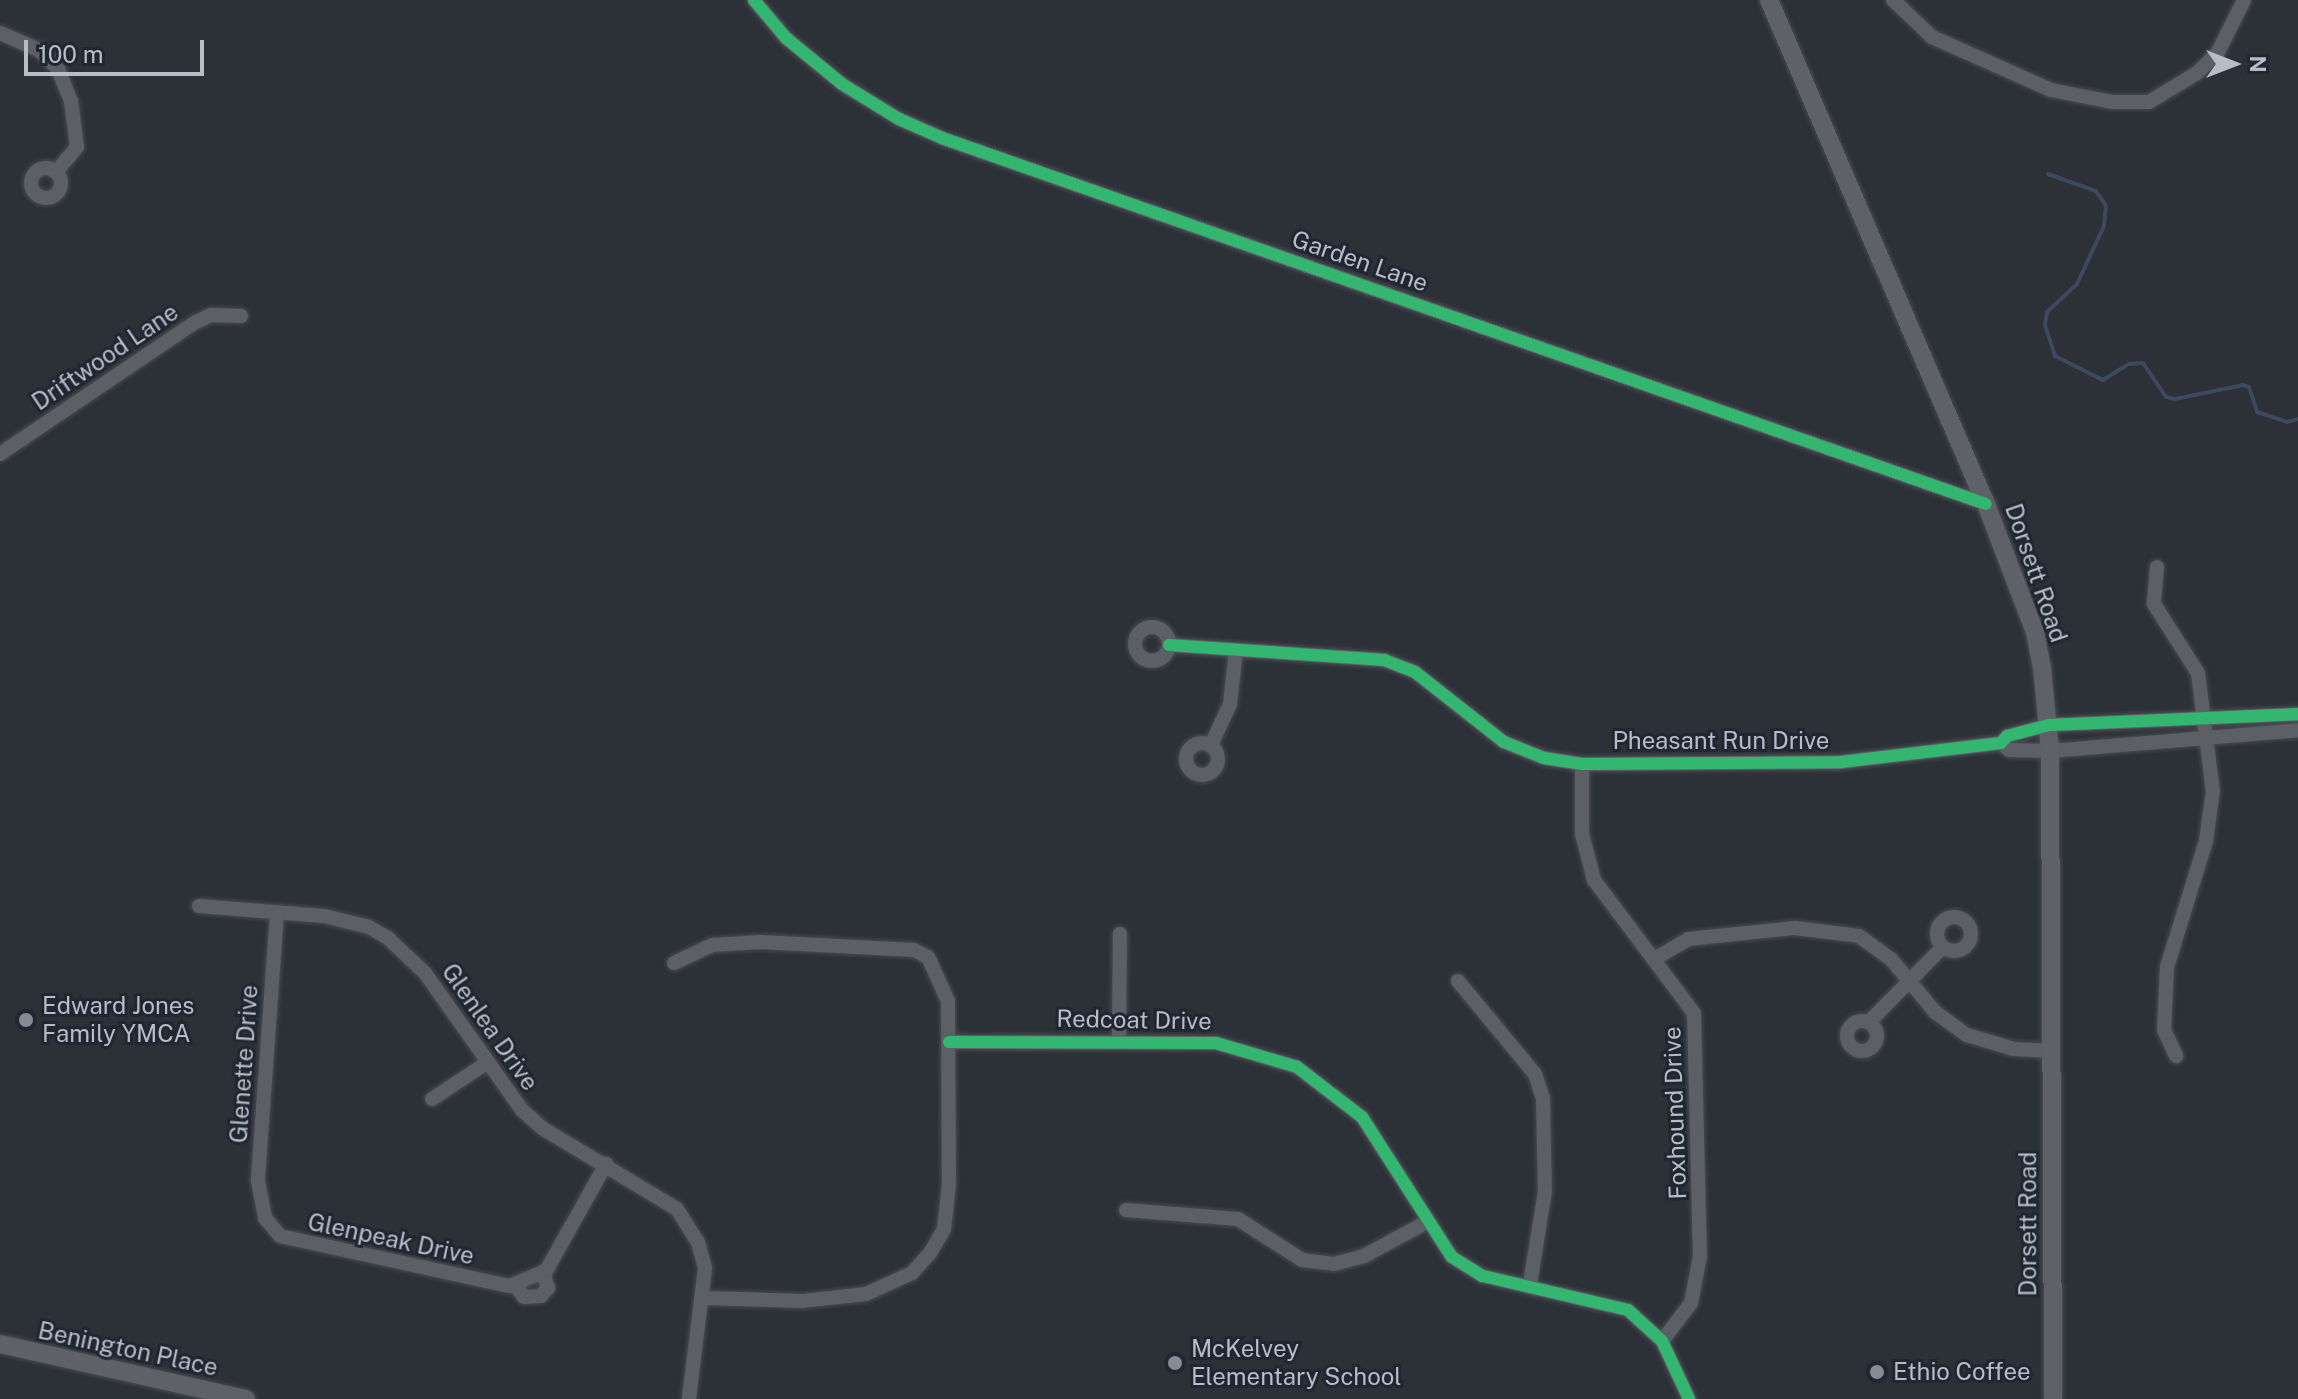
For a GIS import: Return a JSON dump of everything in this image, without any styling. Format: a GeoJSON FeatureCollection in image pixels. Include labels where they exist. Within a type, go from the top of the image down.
{"type":"FeatureCollection","features":[{"type":"Feature","properties":{"kind":"main road","name":"Dorsett Road"},"geometry":{"type":"LineString","coordinates":[[1769,0],[1986,504],[2035,632],[2050,751],[2053,1399]]}},
{"type":"Feature","properties":{"kind":"main road","name":"Benington Place"},"geometry":{"type":"LineString","coordinates":[[0,1344],[246,1399]]}},
{"type":"Feature","properties":{"kind":"street","name":"Garden Lane"},"geometry":{"type":"LineString","coordinates":[[754,0],[786,38],[842,84],[899,119],[942,138],[1986,504]]}},
{"type":"Feature","properties":{"kind":"street"},"geometry":{"type":"LineString","coordinates":[[1893,0],[1932,37],[2051,90],[2112,102],[2149,102],[2197,73],[2217,54],[2244,0]]}},
{"type":"Feature","properties":{"kind":"street"},"geometry":{"type":"LineString","coordinates":[[0,33],[39,50],[58,69],[67,90],[77,147],[56,172]]}},
{"type":"Feature","properties":{"kind":"street","name":"Driftwood Lane"},"geometry":{"type":"LineString","coordinates":[[0,454],[196,322],[211,315],[241,316]]}},
{"type":"Feature","properties":{"kind":"street"},"geometry":{"type":"LineString","coordinates":[[2157,567],[2154,604],[2198,673],[2210,740],[2213,791],[2206,841],[2167,967],[2164,1030],[2176,1056]]}},
{"type":"Feature","properties":{"kind":"street","name":"Pheasant Run Drive"},"geometry":{"type":"LineString","coordinates":[[1169,645],[1365,655],[1400,664],[1504,742],[1544,758],[1582,764],[1841,762],[2001,743],[2007,736],[2049,725],[2298,714]]}},
{"type":"Feature","properties":{"kind":"street"},"geometry":{"type":"LineString","coordinates":[[1211,745],[1230,704],[1236,650]]}},
{"type":"Feature","properties":{"kind":"street","name":"Pheasant Run Drive"},"geometry":{"type":"LineString","coordinates":[[2001,743],[2009,750],[2050,751],[2210,740],[2298,730]]}},
{"type":"Feature","properties":{"kind":"street","name":"Foxhound Drive"},"geometry":{"type":"LineString","coordinates":[[1582,764],[1582,834],[1594,880],[1687,999],[1699,1049],[1700,1256],[1691,1303],[1662,1341]]}},
{"type":"Feature","properties":{"kind":"street","name":"Glenlea Drive"},"geometry":{"type":"LineString","coordinates":[[199,906],[324,916],[369,927],[388,938],[425,973],[485,1064],[542,1128],[657,1193],[690,1226],[705,1268],[705,1298],[689,1399]]}},
{"type":"Feature","properties":{"kind":"street","name":"Glenette Drive"},"geometry":{"type":"LineString","coordinates":[[265,1218],[258,1181],[277,913]]}},
{"type":"Feature","properties":{"kind":"street"},"geometry":{"type":"LineString","coordinates":[[1654,959],[1688,939],[1795,928],[1837,930],[1859,936],[1879,948],[1935,1012],[1967,1035],[2014,1049],[2052,1051]]}},
{"type":"Feature","properties":{"kind":"street"},"geometry":{"type":"LineString","coordinates":[[1119,1039],[1120,934]]}},
{"type":"Feature","properties":{"kind":"street"},"geometry":{"type":"LineString","coordinates":[[674,963],[712,945],[761,942],[914,950],[928,957],[943,983],[949,1042],[944,1229],[912,1273],[866,1294],[803,1301],[705,1298]]}},
{"type":"Feature","properties":{"kind":"street"},"geometry":{"type":"LineString","coordinates":[[1869,1022],[1910,984],[1943,947]]}},
{"type":"Feature","properties":{"kind":"street"},"geometry":{"type":"LineString","coordinates":[[1458,981],[1535,1074],[1543,1099],[1545,1191],[1530,1284]]}},
{"type":"Feature","properties":{"kind":"street","name":"Redcoat Drive"},"geometry":{"type":"LineString","coordinates":[[949,1042],[1119,1039],[1216,1043],[1297,1067],[1362,1117],[1425,1223],[1452,1257],[1483,1276],[1530,1284],[1628,1310],[1662,1341],[1689,1399]]}},
{"type":"Feature","properties":{"kind":"street"},"geometry":{"type":"LineString","coordinates":[[432,1099],[485,1064]]}},
{"type":"Feature","properties":{"kind":"street","name":"Glenpeak Drive"},"geometry":{"type":"LineString","coordinates":[[265,1218],[280,1236],[298,1242],[515,1285],[543,1273],[606,1164]]}},
{"type":"Feature","properties":{"kind":"street"},"geometry":{"type":"LineString","coordinates":[[1126,1210],[1228,1216],[1302,1260],[1334,1264],[1364,1256],[1425,1223]]}},
{"type":"Feature","properties":{"kind":"waterway"},"geometry":{"type":"LineString","coordinates":[[2048,174],[2096,191],[2106,206],[2104,226],[2077,284],[2047,312],[2045,325],[2055,356],[2103,380],[2129,364],[2143,363],[2166,397],[2175,399],[2243,385],[2249,387],[2257,412],[2287,422],[2298,419]]}},
{"type":"Feature","properties":{"kind":"cycle path"},"geometry":{"type":"LineString","coordinates":[[754,0],[786,38],[842,84],[899,119],[942,138],[1986,504]]}},
{"type":"Feature","properties":{"kind":"cycle path"},"geometry":{"type":"LineString","coordinates":[[1169,645],[1384,660],[1415,672],[1504,742],[1544,758],[1582,764],[1841,762],[2001,743],[2007,736],[2049,725],[2298,714]]}},
{"type":"Feature","properties":{"kind":"cycle path"},"geometry":{"type":"LineString","coordinates":[[949,1042],[1216,1043],[1297,1067],[1362,1117],[1452,1257],[1483,1276],[1628,1310],[1662,1341],[1689,1399]]}},
{"type":"Feature","properties":{"kind":"place","name":"Edward Jones Family YMCA"},"geometry":{"type":"Point","coordinates":[26,1020]}},
{"type":"Feature","properties":{"kind":"place","name":"McKelvey Elementary School"},"geometry":{"type":"Point","coordinates":[1175,1363]}},
{"type":"Feature","properties":{"kind":"place","name":"Ethio Coffee"},"geometry":{"type":"Point","coordinates":[1877,1372]}}]}
